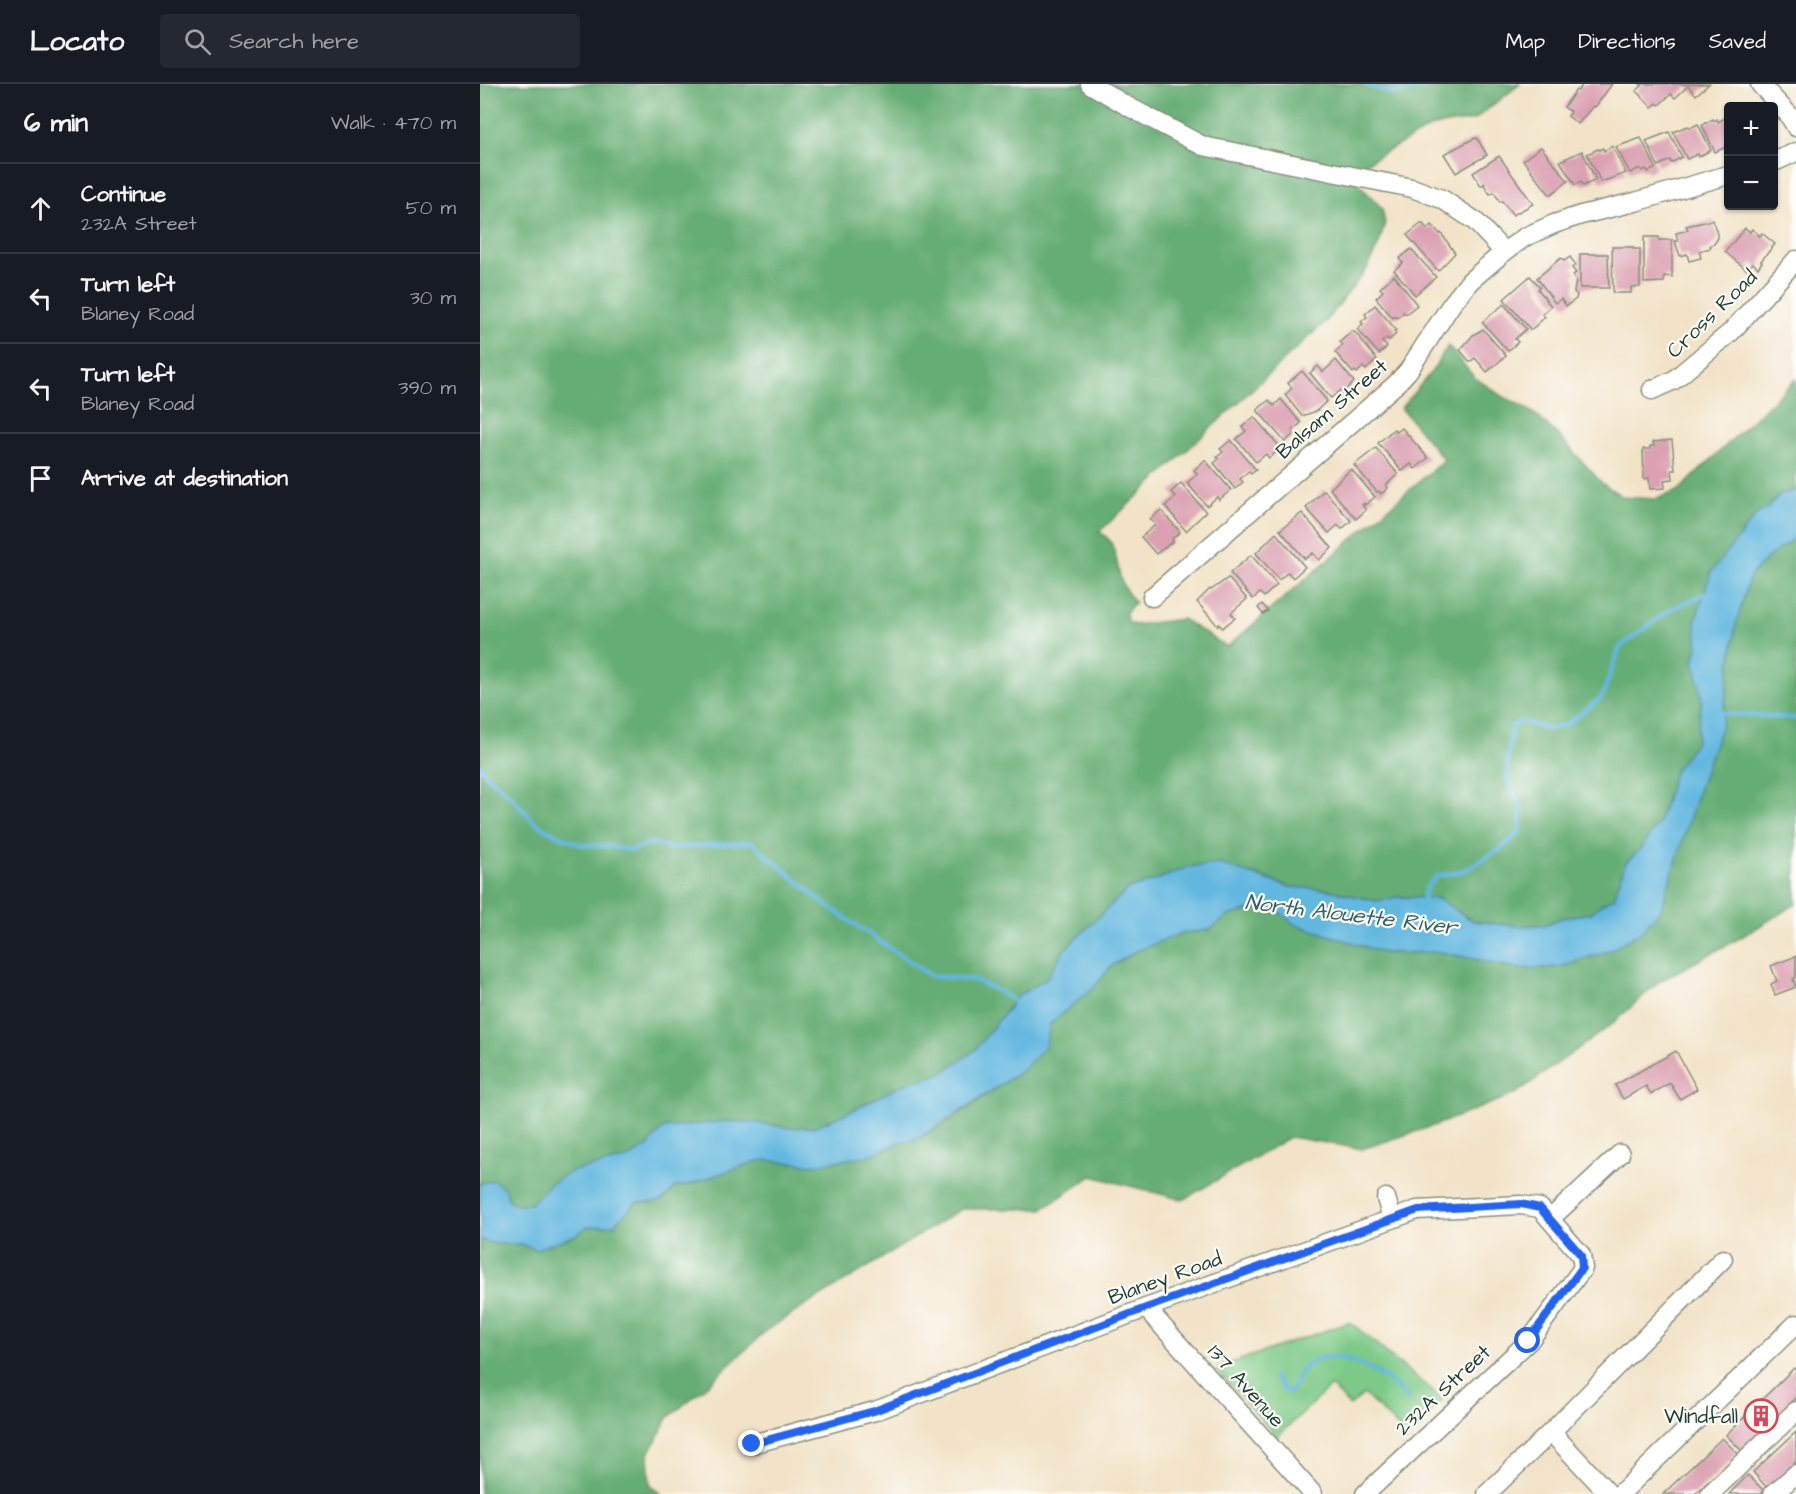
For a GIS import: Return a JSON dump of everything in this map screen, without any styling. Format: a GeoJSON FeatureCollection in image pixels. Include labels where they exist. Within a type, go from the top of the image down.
{"type":"FeatureCollection","features":[{"type":"Feature","properties":{"kind":"street"},"geometry":{"type":"LineString","coordinates":[[1090,84],[1203,146],[1412,188],[1442,198],[1475,221],[1504,252]]}},
{"type":"Feature","properties":{"kind":"street"},"geometry":{"type":"LineString","coordinates":[[1760,84],[1796,126]]}},
{"type":"Feature","properties":{"kind":"street"},"geometry":{"type":"LineString","coordinates":[[1778,160],[1796,152]]}},
{"type":"Feature","properties":{"kind":"street","name":"Balsam Street"},"geometry":{"type":"LineString","coordinates":[[1152,597],[1395,385],[1408,371],[1450,305],[1470,281],[1504,252],[1525,237],[1554,224],[1724,177]]}},
{"type":"Feature","properties":{"kind":"street","name":"Cross Road"},"geometry":{"type":"LineString","coordinates":[[1652,390],[1674,380],[1731,332],[1796,260]]}},
{"type":"Feature","properties":{"kind":"street"},"geometry":{"type":"LineString","coordinates":[[1550,1219],[1620,1154]]}},
{"type":"Feature","properties":{"kind":"street"},"geometry":{"type":"LineString","coordinates":[[1386,1198],[1392,1219]]}},
{"type":"Feature","properties":{"kind":"street","name":"Blaney Road"},"geometry":{"type":"LineString","coordinates":[[752,1444],[874,1411],[1146,1308],[1418,1210],[1521,1204],[1540,1208],[1581,1255]]}},
{"type":"Feature","properties":{"kind":"street","name":"232A Street"},"geometry":{"type":"LineString","coordinates":[[1365,1494],[1528,1341],[1582,1268],[1581,1255]]}},
{"type":"Feature","properties":{"kind":"street"},"geometry":{"type":"LineString","coordinates":[[1487,1494],[1723,1259]]}},
{"type":"Feature","properties":{"kind":"street","name":"137 Avenue"},"geometry":{"type":"LineString","coordinates":[[1146,1308],[1313,1494]]}},
{"type":"Feature","properties":{"kind":"street"},"geometry":{"type":"LineString","coordinates":[[1620,1494],[1796,1324]]}},
{"type":"Feature","properties":{"kind":"street"},"geometry":{"type":"LineString","coordinates":[[1710,1494],[1796,1411]]}},
{"type":"Feature","properties":{"kind":"street"},"geometry":{"type":"LineString","coordinates":[[1551,1432],[1609,1494]]}},
{"type":"Feature","properties":{"kind":"street"},"geometry":{"type":"LineString","coordinates":[[1773,1494],[1796,1474]]}},
{"type":"Feature","properties":{"kind":"green space"},"geometry":{"type":"Polygon","coordinates":[[[480,84],[1520,84],[1474,120],[1433,126],[1373,159],[1350,175],[1382,208],[1385,224],[1379,244],[1366,270],[1327,320],[1099,532],[1106,536],[1114,549],[1121,580],[1135,602],[1126,613],[1127,621],[1134,625],[1182,619],[1227,647],[1444,460],[1401,408],[1432,371],[1448,346],[1474,377],[1536,415],[1558,435],[1602,483],[1623,497],[1655,499],[1678,491],[1796,379],[1796,490],[1780,495],[1756,515],[1695,621],[1698,646],[1694,662],[1702,699],[1696,742],[1675,770],[1659,822],[1642,847],[1625,864],[1614,898],[1601,904],[1591,913],[1561,918],[1545,925],[1516,926],[1473,921],[1437,898],[1398,897],[1378,901],[1324,889],[1290,887],[1254,874],[1159,879],[1128,889],[1064,950],[1047,978],[1018,996],[974,1051],[940,1074],[907,1083],[814,1127],[789,1128],[728,1121],[663,1128],[647,1147],[626,1159],[573,1171],[551,1183],[531,1204],[515,1204],[508,1199],[505,1189],[482,1183],[480,1186],[480,84]]]}},
{"type":"Feature","properties":{"kind":"green space"},"geometry":{"type":"Polygon","coordinates":[[[1796,537],[1796,904],[1738,939],[1660,981],[1611,1025],[1515,1094],[1436,1125],[1362,1149],[1290,1137],[1183,1200],[1092,1176],[1042,1209],[961,1209],[768,1329],[668,1418],[648,1456],[650,1485],[662,1494],[480,1494],[480,1239],[490,1243],[522,1245],[536,1249],[576,1235],[587,1227],[613,1225],[637,1202],[663,1200],[675,1187],[688,1185],[754,1162],[766,1160],[814,1165],[891,1148],[899,1142],[919,1138],[938,1128],[1019,1073],[1044,1047],[1050,1024],[1095,986],[1111,966],[1136,951],[1182,933],[1209,930],[1230,915],[1271,905],[1294,924],[1385,953],[1441,952],[1520,969],[1561,967],[1611,950],[1661,909],[1703,776],[1721,728],[1736,624],[1750,576],[1768,557],[1796,537]]]}},
{"type":"Feature","properties":{"kind":"green space"},"geometry":{"type":"Polygon","coordinates":[[[1350,1322],[1443,1400],[1406,1435],[1364,1394],[1350,1406],[1331,1386],[1277,1437],[1217,1371],[1222,1366],[1350,1322]]]}},
{"type":"Feature","properties":{"kind":"water","name":"North Alouette River"},"geometry":{"type":"Polygon","coordinates":[[[1796,490],[1796,537],[1768,557],[1750,576],[1736,624],[1721,728],[1703,776],[1661,909],[1640,933],[1611,950],[1561,967],[1520,969],[1441,952],[1385,953],[1294,924],[1271,905],[1230,915],[1209,930],[1182,933],[1136,951],[1111,966],[1095,986],[1050,1024],[1045,1047],[1019,1073],[919,1138],[899,1142],[871,1155],[814,1165],[766,1160],[754,1162],[688,1185],[675,1187],[659,1202],[637,1202],[613,1225],[587,1227],[576,1235],[536,1249],[522,1245],[490,1243],[480,1239],[480,1186],[482,1183],[494,1180],[505,1189],[508,1199],[514,1204],[531,1204],[551,1183],[573,1171],[626,1159],[647,1147],[663,1128],[728,1121],[789,1128],[814,1127],[907,1083],[940,1074],[974,1051],[1018,996],[1047,978],[1064,950],[1128,889],[1188,867],[1220,864],[1290,887],[1324,889],[1377,901],[1398,897],[1437,898],[1473,921],[1516,926],[1545,925],[1561,918],[1591,913],[1601,904],[1614,898],[1625,864],[1642,847],[1659,822],[1675,770],[1696,742],[1702,699],[1694,662],[1698,646],[1695,621],[1711,572],[1757,514],[1766,509],[1780,495],[1796,490]]]}},
{"type":"Feature","properties":{"kind":"building"},"geometry":{"type":"Polygon","coordinates":[[[1583,84],[1612,84],[1595,107],[1593,106],[1578,124],[1568,116],[1571,112],[1564,107],[1583,84]]]}},
{"type":"Feature","properties":{"kind":"building"},"geometry":{"type":"Polygon","coordinates":[[[1640,84],[1709,84],[1696,95],[1688,86],[1675,98],[1671,94],[1659,105],[1657,103],[1652,107],[1636,91],[1642,86],[1640,84]]]}},
{"type":"Feature","properties":{"kind":"building"},"geometry":{"type":"Polygon","coordinates":[[[1713,119],[1714,121],[1717,119],[1718,122],[1724,119],[1724,148],[1715,152],[1702,125],[1713,119]]]}},
{"type":"Feature","properties":{"kind":"building"},"geometry":{"type":"Polygon","coordinates":[[[1698,124],[1711,150],[1699,157],[1698,154],[1687,159],[1673,132],[1698,124]]]}},
{"type":"Feature","properties":{"kind":"building"},"geometry":{"type":"Polygon","coordinates":[[[1669,132],[1682,157],[1658,166],[1646,141],[1669,132]]]}},
{"type":"Feature","properties":{"kind":"building"},"geometry":{"type":"Polygon","coordinates":[[[1475,138],[1487,155],[1456,173],[1444,154],[1475,138]]]}},
{"type":"Feature","properties":{"kind":"building"},"geometry":{"type":"Polygon","coordinates":[[[1641,138],[1656,168],[1648,172],[1640,168],[1630,173],[1616,147],[1641,138]]]}},
{"type":"Feature","properties":{"kind":"building"},"geometry":{"type":"Polygon","coordinates":[[[1612,146],[1626,173],[1601,182],[1587,154],[1603,148],[1604,151],[1612,146]]]}},
{"type":"Feature","properties":{"kind":"building"},"geometry":{"type":"Polygon","coordinates":[[[1541,147],[1568,181],[1550,195],[1523,160],[1541,147]]]}},
{"type":"Feature","properties":{"kind":"building"},"geometry":{"type":"Polygon","coordinates":[[[1582,151],[1596,180],[1583,186],[1581,182],[1575,185],[1560,161],[1582,151]]]}},
{"type":"Feature","properties":{"kind":"building"},"geometry":{"type":"Polygon","coordinates":[[[1499,156],[1533,204],[1513,215],[1494,192],[1490,194],[1485,183],[1481,186],[1473,173],[1499,156]]]}},
{"type":"Feature","properties":{"kind":"building"},"geometry":{"type":"Polygon","coordinates":[[[1713,220],[1718,238],[1714,244],[1710,245],[1711,248],[1699,251],[1701,258],[1689,261],[1687,254],[1680,256],[1675,241],[1678,241],[1676,233],[1688,230],[1686,226],[1713,220]]]}},
{"type":"Feature","properties":{"kind":"building"},"geometry":{"type":"Polygon","coordinates":[[[1422,223],[1427,229],[1432,225],[1441,233],[1455,253],[1438,271],[1407,235],[1422,223]]]}},
{"type":"Feature","properties":{"kind":"building"},"geometry":{"type":"Polygon","coordinates":[[[1745,228],[1750,232],[1752,229],[1760,236],[1762,233],[1775,244],[1758,268],[1753,263],[1747,270],[1725,252],[1745,228]]]}},
{"type":"Feature","properties":{"kind":"building"},"geometry":{"type":"Polygon","coordinates":[[[1644,237],[1672,240],[1672,277],[1664,276],[1664,282],[1644,283],[1644,237]]]}},
{"type":"Feature","properties":{"kind":"building"},"geometry":{"type":"Polygon","coordinates":[[[1612,247],[1640,249],[1640,287],[1631,287],[1631,293],[1613,293],[1612,247]]]}},
{"type":"Feature","properties":{"kind":"building"},"geometry":{"type":"Polygon","coordinates":[[[1411,249],[1436,277],[1415,295],[1394,270],[1403,263],[1399,259],[1411,249]]]}},
{"type":"Feature","properties":{"kind":"building"},"geometry":{"type":"Polygon","coordinates":[[[1580,254],[1608,254],[1609,288],[1580,288],[1580,254]]]}},
{"type":"Feature","properties":{"kind":"building"},"geometry":{"type":"Polygon","coordinates":[[[1570,257],[1576,265],[1572,268],[1576,273],[1573,275],[1576,281],[1574,292],[1577,295],[1576,299],[1566,306],[1561,299],[1555,303],[1537,278],[1561,258],[1564,261],[1570,257]]]}},
{"type":"Feature","properties":{"kind":"building"},"geometry":{"type":"Polygon","coordinates":[[[1394,275],[1417,305],[1397,318],[1395,316],[1393,318],[1376,298],[1383,291],[1380,288],[1394,275]]]}},
{"type":"Feature","properties":{"kind":"building"},"geometry":{"type":"Polygon","coordinates":[[[1530,276],[1540,287],[1538,289],[1551,306],[1542,314],[1545,317],[1531,330],[1504,299],[1530,276]]]}},
{"type":"Feature","properties":{"kind":"building"},"geometry":{"type":"Polygon","coordinates":[[[1504,304],[1526,329],[1515,339],[1518,342],[1508,351],[1482,322],[1504,304]]]}},
{"type":"Feature","properties":{"kind":"building"},"geometry":{"type":"Polygon","coordinates":[[[1375,305],[1396,330],[1394,331],[1396,334],[1389,340],[1387,338],[1382,342],[1387,347],[1379,354],[1357,329],[1367,317],[1365,314],[1375,305]]]}},
{"type":"Feature","properties":{"kind":"building"},"geometry":{"type":"Polygon","coordinates":[[[1483,329],[1506,356],[1487,372],[1475,358],[1470,362],[1460,350],[1473,335],[1483,329]]]}},
{"type":"Feature","properties":{"kind":"building"},"geometry":{"type":"Polygon","coordinates":[[[1352,331],[1377,360],[1366,370],[1363,367],[1357,373],[1355,371],[1353,373],[1335,352],[1343,345],[1340,342],[1352,331]]]}},
{"type":"Feature","properties":{"kind":"building"},"geometry":{"type":"Polygon","coordinates":[[[1336,360],[1354,382],[1343,393],[1341,390],[1331,398],[1310,373],[1318,366],[1323,372],[1336,360]]]}},
{"type":"Feature","properties":{"kind":"building"},"geometry":{"type":"Polygon","coordinates":[[[1302,371],[1327,401],[1316,411],[1302,416],[1285,395],[1292,388],[1288,383],[1302,371]]]}},
{"type":"Feature","properties":{"kind":"building"},"geometry":{"type":"Polygon","coordinates":[[[1281,399],[1301,423],[1285,442],[1257,410],[1269,400],[1274,406],[1281,399]]]}},
{"type":"Feature","properties":{"kind":"building"},"geometry":{"type":"Polygon","coordinates":[[[1254,417],[1281,448],[1269,458],[1266,454],[1256,462],[1236,439],[1246,431],[1242,427],[1254,417]]]}},
{"type":"Feature","properties":{"kind":"building"},"geometry":{"type":"Polygon","coordinates":[[[1402,428],[1428,458],[1415,469],[1411,464],[1402,471],[1378,443],[1394,429],[1397,432],[1402,428]]]}},
{"type":"Feature","properties":{"kind":"building"},"geometry":{"type":"Polygon","coordinates":[[[1231,440],[1256,470],[1251,474],[1249,471],[1240,479],[1243,482],[1235,489],[1214,463],[1223,452],[1220,449],[1231,440]]]}},
{"type":"Feature","properties":{"kind":"building"},"geometry":{"type":"Polygon","coordinates":[[[1672,440],[1675,470],[1672,470],[1673,479],[1664,480],[1665,488],[1650,489],[1649,478],[1644,479],[1643,449],[1650,449],[1650,446],[1654,446],[1653,442],[1672,440]]]}},
{"type":"Feature","properties":{"kind":"building"},"geometry":{"type":"Polygon","coordinates":[[[1376,448],[1398,474],[1386,485],[1388,488],[1381,494],[1354,465],[1376,448]]]}},
{"type":"Feature","properties":{"kind":"building"},"geometry":{"type":"Polygon","coordinates":[[[1205,460],[1231,490],[1219,500],[1217,497],[1207,506],[1187,483],[1197,474],[1194,470],[1205,460]]]}},
{"type":"Feature","properties":{"kind":"building"},"geometry":{"type":"Polygon","coordinates":[[[1351,469],[1375,497],[1362,505],[1366,510],[1356,519],[1330,489],[1351,469]]]}},
{"type":"Feature","properties":{"kind":"building"},"geometry":{"type":"Polygon","coordinates":[[[1181,483],[1206,512],[1186,531],[1165,506],[1176,497],[1171,492],[1181,483]]]}},
{"type":"Feature","properties":{"kind":"building"},"geometry":{"type":"Polygon","coordinates":[[[1324,490],[1351,521],[1342,529],[1338,525],[1329,533],[1306,508],[1324,490]]]}},
{"type":"Feature","properties":{"kind":"building"},"geometry":{"type":"Polygon","coordinates":[[[1161,510],[1180,532],[1172,539],[1173,541],[1156,554],[1141,537],[1155,525],[1150,519],[1161,510]]]}},
{"type":"Feature","properties":{"kind":"building"},"geometry":{"type":"Polygon","coordinates":[[[1302,513],[1332,548],[1319,560],[1313,553],[1305,559],[1280,530],[1302,513]]]}},
{"type":"Feature","properties":{"kind":"building"},"geometry":{"type":"Polygon","coordinates":[[[1276,533],[1305,567],[1293,578],[1288,572],[1279,580],[1256,553],[1276,533]]]}},
{"type":"Feature","properties":{"kind":"building"},"geometry":{"type":"Polygon","coordinates":[[[1251,555],[1277,585],[1264,597],[1260,593],[1253,599],[1230,573],[1251,555]]]}},
{"type":"Feature","properties":{"kind":"building"},"geometry":{"type":"Polygon","coordinates":[[[1228,578],[1247,599],[1231,613],[1235,618],[1222,628],[1197,602],[1210,589],[1228,578]]]}},
{"type":"Feature","properties":{"kind":"building"},"geometry":{"type":"Polygon","coordinates":[[[1262,604],[1268,611],[1263,614],[1258,608],[1262,604]]]}},
{"type":"Feature","properties":{"kind":"building"},"geometry":{"type":"Polygon","coordinates":[[[1796,956],[1796,977],[1793,979],[1796,987],[1775,995],[1771,984],[1777,981],[1771,966],[1796,956]]]}},
{"type":"Feature","properties":{"kind":"building"},"geometry":{"type":"Polygon","coordinates":[[[1676,1051],[1697,1089],[1680,1099],[1670,1083],[1651,1094],[1646,1086],[1623,1099],[1615,1085],[1676,1051]]]}},
{"type":"Feature","properties":{"kind":"building","name":"Windfall"},"geometry":{"type":"Polygon","coordinates":[[[1794,1368],[1796,1370],[1796,1398],[1742,1451],[1726,1435],[1794,1368]]]}},
{"type":"Feature","properties":{"kind":"building","name":"Windfall"},"geometry":{"type":"Polygon","coordinates":[[[1796,1432],[1796,1462],[1768,1489],[1753,1472],[1796,1432]]]}},
{"type":"Feature","properties":{"kind":"building","name":"Windfall"},"geometry":{"type":"Polygon","coordinates":[[[1722,1438],[1738,1454],[1695,1494],[1663,1494],[1722,1438]]]}},
{"type":"Feature","properties":{"kind":"building","name":"Windfall"},"geometry":{"type":"Polygon","coordinates":[[[1748,1475],[1764,1491],[1761,1494],[1729,1494],[1748,1475]]]}},
{"type":"Feature","properties":{"kind":"waterway"},"geometry":{"type":"LineString","coordinates":[[1364,84],[1392,93],[1440,84]]}},
{"type":"Feature","properties":{"kind":"waterway","name":"North Alouette River"},"geometry":{"type":"LineString","coordinates":[[1422,902],[1427,887],[1437,876],[1465,870],[1502,848],[1520,832],[1521,808],[1507,779],[1512,726],[1520,721],[1549,729],[1567,724],[1602,697],[1620,647],[1671,609],[1709,592]]}},
{"type":"Feature","properties":{"kind":"waterway"},"geometry":{"type":"LineString","coordinates":[[1718,713],[1796,718]]}},
{"type":"Feature","properties":{"kind":"waterway"},"geometry":{"type":"LineString","coordinates":[[480,765],[486,775],[507,792],[534,822],[582,845],[633,850],[650,843],[671,848],[751,842],[825,904],[931,976],[974,980],[1002,993],[1018,1004]]}},
{"type":"Feature","properties":{"kind":"waterway"},"geometry":{"type":"LineString","coordinates":[[1274,1377],[1283,1389],[1289,1392],[1300,1373],[1310,1363],[1322,1358],[1349,1360],[1377,1373],[1408,1399]]}},
{"type":"Feature","properties":{"kind":"place","name":"Windfall"},"geometry":{"type":"Point","coordinates":[1761,1416]}},
{"type":"Feature","properties":{"kind":"route"},"geometry":{"type":"LineString","coordinates":[[752,1444],[874,1411],[1146,1308],[1418,1210],[1521,1204],[1540,1208],[1581,1255],[1582,1268],[1528,1341]]}}]}
